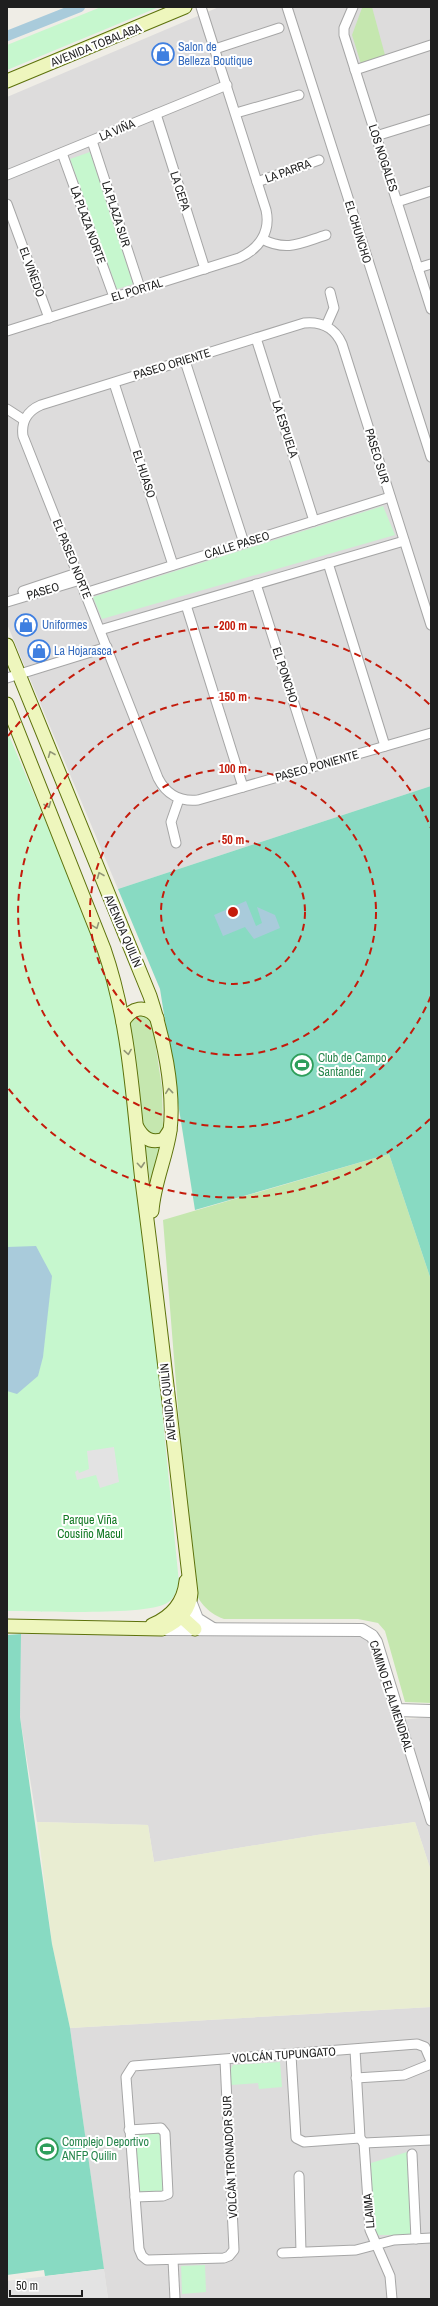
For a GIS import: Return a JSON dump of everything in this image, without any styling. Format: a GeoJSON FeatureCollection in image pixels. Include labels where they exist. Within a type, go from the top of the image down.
{"type":"FeatureCollection","features":[{"type":"Feature","properties":{"kind":"main road","name":"AVENIDA TOBALABA"},"geometry":{"type":"LineString","coordinates":[[7,81],[185,7]]}},
{"type":"Feature","properties":{"kind":"main road","name":"AVENIDA QUILÍN"},"geometry":{"type":"LineString","coordinates":[[7,645],[13,676],[150,996],[157,1018],[169,1090],[170,1130],[155,1185],[150,1230]]}},
{"type":"Feature","properties":{"kind":"main road","name":"AVENIDA QUILÍN"},"geometry":{"type":"LineString","coordinates":[[7,704],[104,949],[115,984],[123,1022],[150,1230],[190,1601],[162,1629],[7,1626]]}},
{"type":"Feature","properties":{"kind":"main road"},"geometry":{"type":"LineString","coordinates":[[123,1022],[131,1011],[136,1009],[148,1010],[157,1018]]}},
{"type":"Feature","properties":{"kind":"main road"},"geometry":{"type":"LineString","coordinates":[[137,1127],[144,1137],[153,1141],[164,1139],[170,1130]]}},
{"type":"Feature","properties":{"kind":"main road","name":"AVENIDA QUILÍN"},"geometry":{"type":"LineString","coordinates":[[136,1629],[160,1622],[180,1611],[188,1574]]}},
{"type":"Feature","properties":{"kind":"main road"},"geometry":{"type":"LineString","coordinates":[[180,1611],[195,1629]]}},
{"type":"Feature","properties":{"kind":"street","name":"EL PORTAL"},"geometry":{"type":"LineString","coordinates":[[7,331],[246,255],[262,239],[268,220],[236,113],[201,7]]}},
{"type":"Feature","properties":{"kind":"street","name":"EL CHUNCHO"},"geometry":{"type":"LineString","coordinates":[[287,7],[431,457]]}},
{"type":"Feature","properties":{"kind":"street","name":"LOS NOGALES"},"geometry":{"type":"LineString","coordinates":[[353,7],[344,32],[431,309]]}},
{"type":"Feature","properties":{"kind":"street"},"geometry":{"type":"LineString","coordinates":[[215,49],[279,28]]}},
{"type":"Feature","properties":{"kind":"street"},"geometry":{"type":"LineString","coordinates":[[355,70],[431,45]]}},
{"type":"Feature","properties":{"kind":"street","name":"LA VIÑA"},"geometry":{"type":"LineString","coordinates":[[7,175],[227,85]]}},
{"type":"Feature","properties":{"kind":"street"},"geometry":{"type":"LineString","coordinates":[[236,113],[299,95]]}},
{"type":"Feature","properties":{"kind":"street","name":"LA CEPA"},"geometry":{"type":"LineString","coordinates":[[156,114],[205,269]]}},
{"type":"Feature","properties":{"kind":"street"},"geometry":{"type":"LineString","coordinates":[[376,136],[431,119]]}},
{"type":"Feature","properties":{"kind":"street","name":"LA PLAZA SUR"},"geometry":{"type":"LineString","coordinates":[[92,141],[140,288]]}},
{"type":"Feature","properties":{"kind":"street","name":"LA PLAZA NORTE"},"geometry":{"type":"LineString","coordinates":[[62,153],[114,297]]}},
{"type":"Feature","properties":{"kind":"street","name":"LA PARRA"},"geometry":{"type":"LineString","coordinates":[[257,182],[319,160]]}},
{"type":"Feature","properties":{"kind":"street"},"geometry":{"type":"LineString","coordinates":[[397,202],[431,191]]}},
{"type":"Feature","properties":{"kind":"street","name":"EL VIÑEDO"},"geometry":{"type":"LineString","coordinates":[[7,204],[49,318]]}},
{"type":"Feature","properties":{"kind":"street"},"geometry":{"type":"LineString","coordinates":[[262,239],[285,247],[326,235]]}},
{"type":"Feature","properties":{"kind":"street"},"geometry":{"type":"LineString","coordinates":[[418,268],[431,264]]}},
{"type":"Feature","properties":{"kind":"street"},"geometry":{"type":"LineString","coordinates":[[326,326],[334,308],[330,292]]}},
{"type":"Feature","properties":{"kind":"street","name":"PASEO ORIENTE"},"geometry":{"type":"LineString","coordinates":[[24,420],[31,411],[41,405],[304,323],[316,322],[326,326]]}},
{"type":"Feature","properties":{"kind":"street","name":"PASEO SUR"},"geometry":{"type":"LineString","coordinates":[[326,326],[336,334],[342,344],[431,625]]}},
{"type":"Feature","properties":{"kind":"street","name":"LA ESPUELA"},"geometry":{"type":"LineString","coordinates":[[256,338],[314,521]]}},
{"type":"Feature","properties":{"kind":"street"},"geometry":{"type":"LineString","coordinates":[[185,361],[244,542]]}},
{"type":"Feature","properties":{"kind":"street","name":"EL HUASO"},"geometry":{"type":"LineString","coordinates":[[114,383],[173,565]]}},
{"type":"Feature","properties":{"kind":"street"},"geometry":{"type":"LineString","coordinates":[[7,409],[24,420]]}},
{"type":"Feature","properties":{"kind":"street","name":"EL PASEO NORTE"},"geometry":{"type":"LineString","coordinates":[[24,420],[23,436],[158,778],[164,788],[179,799]]}},
{"type":"Feature","properties":{"kind":"street","name":"CALLE PASEO"},"geometry":{"type":"LineString","coordinates":[[85,593],[390,497]]}},
{"type":"Feature","properties":{"kind":"street"},"geometry":{"type":"LineString","coordinates":[[100,630],[404,541]]}},
{"type":"Feature","properties":{"kind":"street"},"geometry":{"type":"LineString","coordinates":[[328,563],[385,746]]}},
{"type":"Feature","properties":{"kind":"street","name":"PASEO"},"geometry":{"type":"LineString","coordinates":[[7,596],[78,576]]}},
{"type":"Feature","properties":{"kind":"street","name":"PASEO"},"geometry":{"type":"LineString","coordinates":[[7,602],[78,576]]}},
{"type":"Feature","properties":{"kind":"street","name":"EL PONCHO"},"geometry":{"type":"LineString","coordinates":[[256,584],[314,766]]}},
{"type":"Feature","properties":{"kind":"street"},"geometry":{"type":"LineString","coordinates":[[186,605],[243,787]]}},
{"type":"Feature","properties":{"kind":"street"},"geometry":{"type":"LineString","coordinates":[[13,676],[107,647]]}},
{"type":"Feature","properties":{"kind":"street","name":"PASEO PONIENTE"},"geometry":{"type":"LineString","coordinates":[[179,799],[198,800],[431,733]]}},
{"type":"Feature","properties":{"kind":"street"},"geometry":{"type":"LineString","coordinates":[[176,843],[171,822],[179,799]]}},
{"type":"Feature","properties":{"kind":"street","name":"AVENIDA QUILÍN"},"geometry":{"type":"LineString","coordinates":[[190,1601],[197,1619],[214,1629]]}},
{"type":"Feature","properties":{"kind":"street","name":"CAMINO EL ALMENDRAL"},"geometry":{"type":"LineString","coordinates":[[162,1629],[356,1630],[368,1632],[376,1642],[431,1821]]}},
{"type":"Feature","properties":{"kind":"street"},"geometry":{"type":"LineString","coordinates":[[397,1710],[431,1711]]}},
{"type":"Feature","properties":{"kind":"street","name":"VOLCÁN TUPUNGATO"},"geometry":{"type":"LineString","coordinates":[[129,2130],[126,2077],[129,2070],[139,2064],[226,2060],[417,2044],[425,2047],[431,2061]]}},
{"type":"Feature","properties":{"kind":"street","name":"LLAIMA"},"geometry":{"type":"LineString","coordinates":[[355,2050],[356,2078],[369,2225],[390,2276],[392,2299]]}},
{"type":"Feature","properties":{"kind":"street"},"geometry":{"type":"LineString","coordinates":[[291,2055],[295,2134],[298,2140],[304,2142],[431,2140]]}},
{"type":"Feature","properties":{"kind":"street","name":"VOLCÁN TRONADOR SUR"},"geometry":{"type":"LineString","coordinates":[[173,2260],[224,2258],[231,2254],[235,2245],[226,2060]]}},
{"type":"Feature","properties":{"kind":"street"},"geometry":{"type":"LineString","coordinates":[[356,2078],[404,2075],[431,2064]]}},
{"type":"Feature","properties":{"kind":"street"},"geometry":{"type":"LineString","coordinates":[[135,2197],[164,2196],[168,2194],[166,2133],[161,2128],[129,2130],[139,2249],[144,2258],[150,2261],[173,2260],[176,2299]]}},
{"type":"Feature","properties":{"kind":"street"},"geometry":{"type":"LineString","coordinates":[[412,2154],[416,2239]]}},
{"type":"Feature","properties":{"kind":"street"},"geometry":{"type":"LineString","coordinates":[[299,2176],[301,2252]]}},
{"type":"Feature","properties":{"kind":"street"},"geometry":{"type":"LineString","coordinates":[[282,2253],[356,2250],[394,2240],[431,2238]]}},
{"type":"Feature","properties":{"kind":"shaded area"},"geometry":{"type":"Polygon","coordinates":[[[219,7],[431,7],[431,786],[118,889],[7,624],[7,97],[219,7]]]}},
{"type":"Feature","properties":{"kind":"shaded area"},"geometry":{"type":"Polygon","coordinates":[[[114,1447],[119,1482],[100,1488],[96,1475],[77,1480],[75,1472],[78,1470],[79,1473],[89,1469],[87,1451],[114,1447]]]}},
{"type":"Feature","properties":{"kind":"shaded area"},"geometry":{"type":"Polygon","coordinates":[[[21,1634],[364,1635],[372,1642],[399,1720],[431,1717],[431,1871],[415,1822],[317,1835],[154,1862],[148,1825],[37,1822],[20,1717],[21,1634]]]}},
{"type":"Feature","properties":{"kind":"shaded area"},"geometry":{"type":"Polygon","coordinates":[[[431,2007],[431,2299],[108,2299],[70,2028],[431,2007]]]}},
{"type":"Feature","properties":{"kind":"shaded area"},"geometry":{"type":"Polygon","coordinates":[[[104,2269],[108,2299],[7,2299],[7,2281],[104,2269]]]}},
{"type":"Feature","properties":{"kind":"green space"},"geometry":{"type":"Polygon","coordinates":[[[101,7],[159,7],[7,70],[7,45],[101,7]]]}},
{"type":"Feature","properties":{"kind":"green space"},"geometry":{"type":"Polygon","coordinates":[[[372,7],[385,55],[361,64],[352,35],[362,8],[372,7]]]}},
{"type":"Feature","properties":{"kind":"green space"},"geometry":{"type":"Polygon","coordinates":[[[90,152],[133,284],[117,289],[70,159],[90,152]]]}},
{"type":"Feature","properties":{"kind":"green space"},"geometry":{"type":"Polygon","coordinates":[[[383,506],[395,535],[102,619],[93,597],[383,506]]]}},
{"type":"Feature","properties":{"kind":"green space","name":"Parque Viña Cousiño Macul"},"geometry":{"type":"Polygon","coordinates":[[[7,731],[76,893],[106,969],[121,1047],[145,1238],[179,1583],[172,1599],[167,1603],[156,1607],[138,1610],[91,1612],[7,1611],[7,731]]]}},
{"type":"Feature","properties":{"kind":"green space","name":"Club de Campo Santander"},"geometry":{"type":"Polygon","coordinates":[[[431,786],[431,1280],[389,1154],[195,1210],[160,989],[118,889],[431,786]]]}},
{"type":"Feature","properties":{"kind":"green space"},"geometry":{"type":"Polygon","coordinates":[[[143,1015],[149,1019],[153,1028],[162,1088],[163,1129],[155,1136],[141,1128],[129,1024],[130,1020],[143,1015]]]}},
{"type":"Feature","properties":{"kind":"green space"},"geometry":{"type":"Polygon","coordinates":[[[145,1144],[161,1144],[150,1182],[145,1144]]]}},
{"type":"Feature","properties":{"kind":"green space"},"geometry":{"type":"Polygon","coordinates":[[[389,1154],[431,1280],[431,1703],[405,1702],[385,1631],[378,1623],[358,1619],[224,1619],[212,1613],[197,1596],[192,1584],[163,1220],[389,1154]]]}},
{"type":"Feature","properties":{"kind":"green space","name":"Complejo Deportivo ANFP Quilin"},"geometry":{"type":"Polygon","coordinates":[[[21,1634],[20,1717],[52,1944],[70,2028],[104,2269],[45,2276],[44,2270],[7,2275],[7,1635],[21,1634]]]}},
{"type":"Feature","properties":{"kind":"green space"},"geometry":{"type":"Polygon","coordinates":[[[37,1822],[148,1825],[154,1862],[317,1835],[415,1822],[431,1871],[431,2007],[70,2028],[52,1944],[37,1822]]]}},
{"type":"Feature","properties":{"kind":"green space"},"geometry":{"type":"Polygon","coordinates":[[[280,2062],[282,2087],[259,2089],[258,2083],[231,2085],[231,2069],[233,2065],[280,2062]]]}},
{"type":"Feature","properties":{"kind":"green space"},"geometry":{"type":"Polygon","coordinates":[[[161,2131],[166,2192],[140,2194],[135,2132],[161,2131]]]}},
{"type":"Feature","properties":{"kind":"green space"},"geometry":{"type":"Polygon","coordinates":[[[407,2152],[413,2235],[373,2235],[371,2163],[407,2152]]]}},
{"type":"Feature","properties":{"kind":"green space"},"geometry":{"type":"Polygon","coordinates":[[[205,2265],[206,2292],[182,2294],[181,2266],[205,2265]]]}},
{"type":"Feature","properties":{"kind":"water"},"geometry":{"type":"Polygon","coordinates":[[[246,901],[256,926],[262,923],[257,907],[275,915],[280,928],[254,939],[245,927],[223,936],[214,915],[246,901]]]}},
{"type":"Feature","properties":{"kind":"water"},"geometry":{"type":"Polygon","coordinates":[[[36,1246],[52,1276],[43,1357],[38,1376],[17,1394],[7,1391],[7,1247],[36,1246]]]}},
{"type":"Feature","properties":{"kind":"waterway"},"geometry":{"type":"LineString","coordinates":[[7,36],[80,7]]}},
{"type":"Feature","properties":{"kind":"place","name":"Salon de Belleza Boutique"},"geometry":{"type":"Point","coordinates":[163,54]}},
{"type":"Feature","properties":{"kind":"place","name":"Uniformes"},"geometry":{"type":"Point","coordinates":[26,625]}},
{"type":"Feature","properties":{"kind":"place","name":"La Hojarasca"},"geometry":{"type":"Point","coordinates":[39,651]}},
{"type":"Feature","properties":{"kind":"place","name":"Club de Campo Santander"},"geometry":{"type":"Point","coordinates":[302,1065]}},
{"type":"Feature","properties":{"kind":"place","name":"Complejo Deportivo ANFP Quilin"},"geometry":{"type":"Point","coordinates":[47,2149]}}]}
